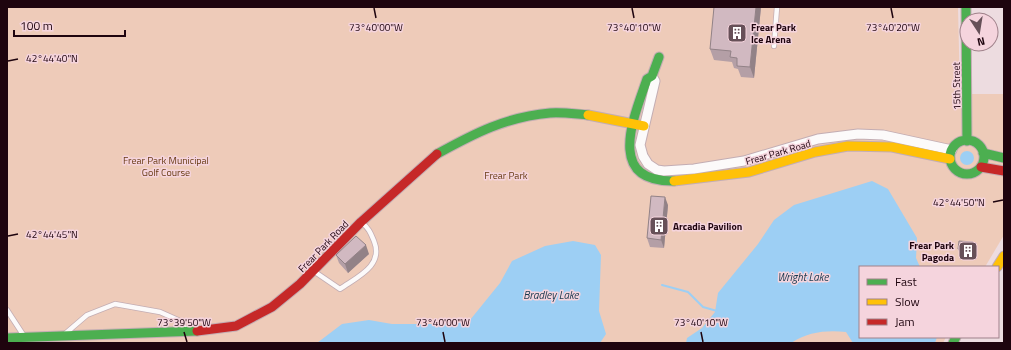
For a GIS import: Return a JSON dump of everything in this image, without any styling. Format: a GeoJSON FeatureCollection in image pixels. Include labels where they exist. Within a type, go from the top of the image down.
{"type":"FeatureCollection","features":[{"type":"Feature","properties":{"kind":"street","name":"15th Street"},"geometry":{"type":"LineString","coordinates":[[966,7],[967,140]]}},
{"type":"Feature","properties":{"kind":"street","name":"Frear Park Road"},"geometry":{"type":"LineString","coordinates":[[658,57],[652,76],[647,79],[629,131],[629,147],[634,163],[647,176],[666,181],[750,172],[817,152],[846,146],[864,145],[951,154]]}},
{"type":"Feature","properties":{"kind":"street","name":"Frear Park Road"},"geometry":{"type":"LineString","coordinates":[[652,76],[655,81],[640,145],[643,156],[650,166],[664,171],[744,161],[818,139],[858,134],[883,135],[951,154]]}},
{"type":"Feature","properties":{"kind":"street","name":"Frear Park Road"},"geometry":{"type":"LineString","coordinates":[[7,338],[28,340],[64,335],[220,330],[242,324],[280,301],[314,271],[361,222],[432,157],[463,138],[496,124],[528,115],[569,112],[596,115],[644,126]]}},
{"type":"Feature","properties":{"kind":"street"},"geometry":{"type":"LineString","coordinates":[[967,140],[977,144],[983,153],[981,167],[973,173],[963,174],[954,168],[951,154],[958,143],[967,140]]}},
{"type":"Feature","properties":{"kind":"street"},"geometry":{"type":"LineString","coordinates":[[983,153],[1004,158]]}},
{"type":"Feature","properties":{"kind":"street"},"geometry":{"type":"LineString","coordinates":[[981,167],[1004,171]]}},
{"type":"Feature","properties":{"kind":"street"},"geometry":{"type":"LineString","coordinates":[[998,266],[1004,256]]}},
{"type":"Feature","properties":{"kind":"lane"},"geometry":{"type":"LineString","coordinates":[[774,46],[777,7]]}},
{"type":"Feature","properties":{"kind":"lane"},"geometry":{"type":"LineString","coordinates":[[314,271],[340,289],[374,265],[377,250],[368,228],[361,222]]}},
{"type":"Feature","properties":{"kind":"lane"},"geometry":{"type":"LineString","coordinates":[[64,335],[73,325],[86,315],[115,304],[160,312],[178,320],[189,331]]}},
{"type":"Feature","properties":{"kind":"lane"},"geometry":{"type":"LineString","coordinates":[[7,310],[28,340]]}},
{"type":"Feature","properties":{"kind":"green space","name":"Frear Park"},"geometry":{"type":"Polygon","coordinates":[[[7,7],[958,7],[960,94],[1004,94],[1004,235],[986,266],[859,266],[859,338],[946,338],[943,343],[7,343],[7,7]]]}},
{"type":"Feature","properties":{"kind":"water"},"geometry":{"type":"Polygon","coordinates":[[[967,151],[972,153],[974,158],[972,163],[967,165],[962,163],[960,158],[962,153],[967,151]]]}},
{"type":"Feature","properties":{"kind":"water","name":"Wright Lake"},"geometry":{"type":"Polygon","coordinates":[[[872,181],[888,189],[917,238],[916,258],[920,266],[859,266],[859,338],[937,338],[935,343],[853,343],[846,332],[831,331],[804,336],[791,343],[686,343],[687,338],[702,328],[715,312],[718,293],[758,244],[774,220],[794,205],[872,181]]]}},
{"type":"Feature","properties":{"kind":"water","name":"Bradley Lake"},"geometry":{"type":"Polygon","coordinates":[[[573,241],[595,245],[601,255],[599,311],[606,334],[600,343],[317,343],[342,324],[369,320],[392,324],[436,324],[470,320],[500,283],[512,261],[545,246],[573,241]]]}},
{"type":"Feature","properties":{"kind":"building","name":"Frear Park Ice Arena"},"geometry":{"type":"Polygon","coordinates":[[[714,7],[756,7],[750,67],[737,66],[737,58],[730,57],[731,51],[710,49],[714,7]]]}},
{"type":"Feature","properties":{"kind":"building"},"geometry":{"type":"Polygon","coordinates":[[[651,196],[665,197],[661,240],[647,238],[651,196]]]}},
{"type":"Feature","properties":{"kind":"building"},"geometry":{"type":"Polygon","coordinates":[[[356,236],[366,245],[345,264],[336,255],[356,236]]]}},
{"type":"Feature","properties":{"kind":"building"},"geometry":{"type":"Polygon","coordinates":[[[959,241],[973,242],[973,249],[958,249],[959,241]]]}},
{"type":"Feature","properties":{"kind":"waterway"},"geometry":{"type":"LineString","coordinates":[[662,285],[688,292],[703,307],[717,311]]}},
{"type":"Feature","properties":{"kind":"traffic: fast"},"geometry":{"type":"LineString","coordinates":[[966,7],[967,141]]}},
{"type":"Feature","properties":{"kind":"traffic: fast"},"geometry":{"type":"LineString","coordinates":[[659,57],[652,76],[647,79],[636,111],[630,145],[632,159],[639,171],[652,178],[674,181]]}},
{"type":"Feature","properties":{"kind":"traffic: fast"},"geometry":{"type":"LineString","coordinates":[[437,154],[464,139],[491,127],[519,118],[555,113],[588,115]]}},
{"type":"Feature","properties":{"kind":"traffic: fast"},"geometry":{"type":"LineString","coordinates":[[967,140],[973,141],[979,145],[983,151],[984,157],[983,163],[979,169],[973,173],[967,174],[961,173],[955,169],[951,163],[950,157],[951,151],[955,145],[961,141],[967,140]]}},
{"type":"Feature","properties":{"kind":"traffic: fast"},"geometry":{"type":"LineString","coordinates":[[983,153],[1004,158]]}},
{"type":"Feature","properties":{"kind":"traffic: fast"},"geometry":{"type":"LineString","coordinates":[[7,338],[197,331]]}},
{"type":"Feature","properties":{"kind":"traffic: fast"},"geometry":{"type":"LineString","coordinates":[[953,343],[956,338]]}},
{"type":"Feature","properties":{"kind":"traffic: slow"},"geometry":{"type":"LineString","coordinates":[[588,115],[644,126]]}},
{"type":"Feature","properties":{"kind":"traffic: slow"},"geometry":{"type":"LineString","coordinates":[[674,181],[749,172],[815,152],[848,146],[892,147],[950,159]]}},
{"type":"Feature","properties":{"kind":"traffic: slow"},"geometry":{"type":"LineString","coordinates":[[998,266],[1004,256]]}},
{"type":"Feature","properties":{"kind":"traffic: jam"},"geometry":{"type":"LineString","coordinates":[[197,331],[236,326],[272,307],[300,284],[361,222],[437,154]]}},
{"type":"Feature","properties":{"kind":"traffic: jam"},"geometry":{"type":"LineString","coordinates":[[981,167],[1004,171]]}},
{"type":"Feature","properties":{"kind":"place","name":"Frear Park Ice Arena"},"geometry":{"type":"Point","coordinates":[737,33]}},
{"type":"Feature","properties":{"kind":"place","name":"Arcadia Pavilion"},"geometry":{"type":"Point","coordinates":[659,226]}},
{"type":"Feature","properties":{"kind":"place","name":"Frear Park Pagoda"},"geometry":{"type":"Point","coordinates":[968,251]}},
{"type":"Feature","properties":{"kind":"park label","name":"Frear Park Municipal Golf Course"},"geometry":{"type":"Point","coordinates":[166,166]}}]}
